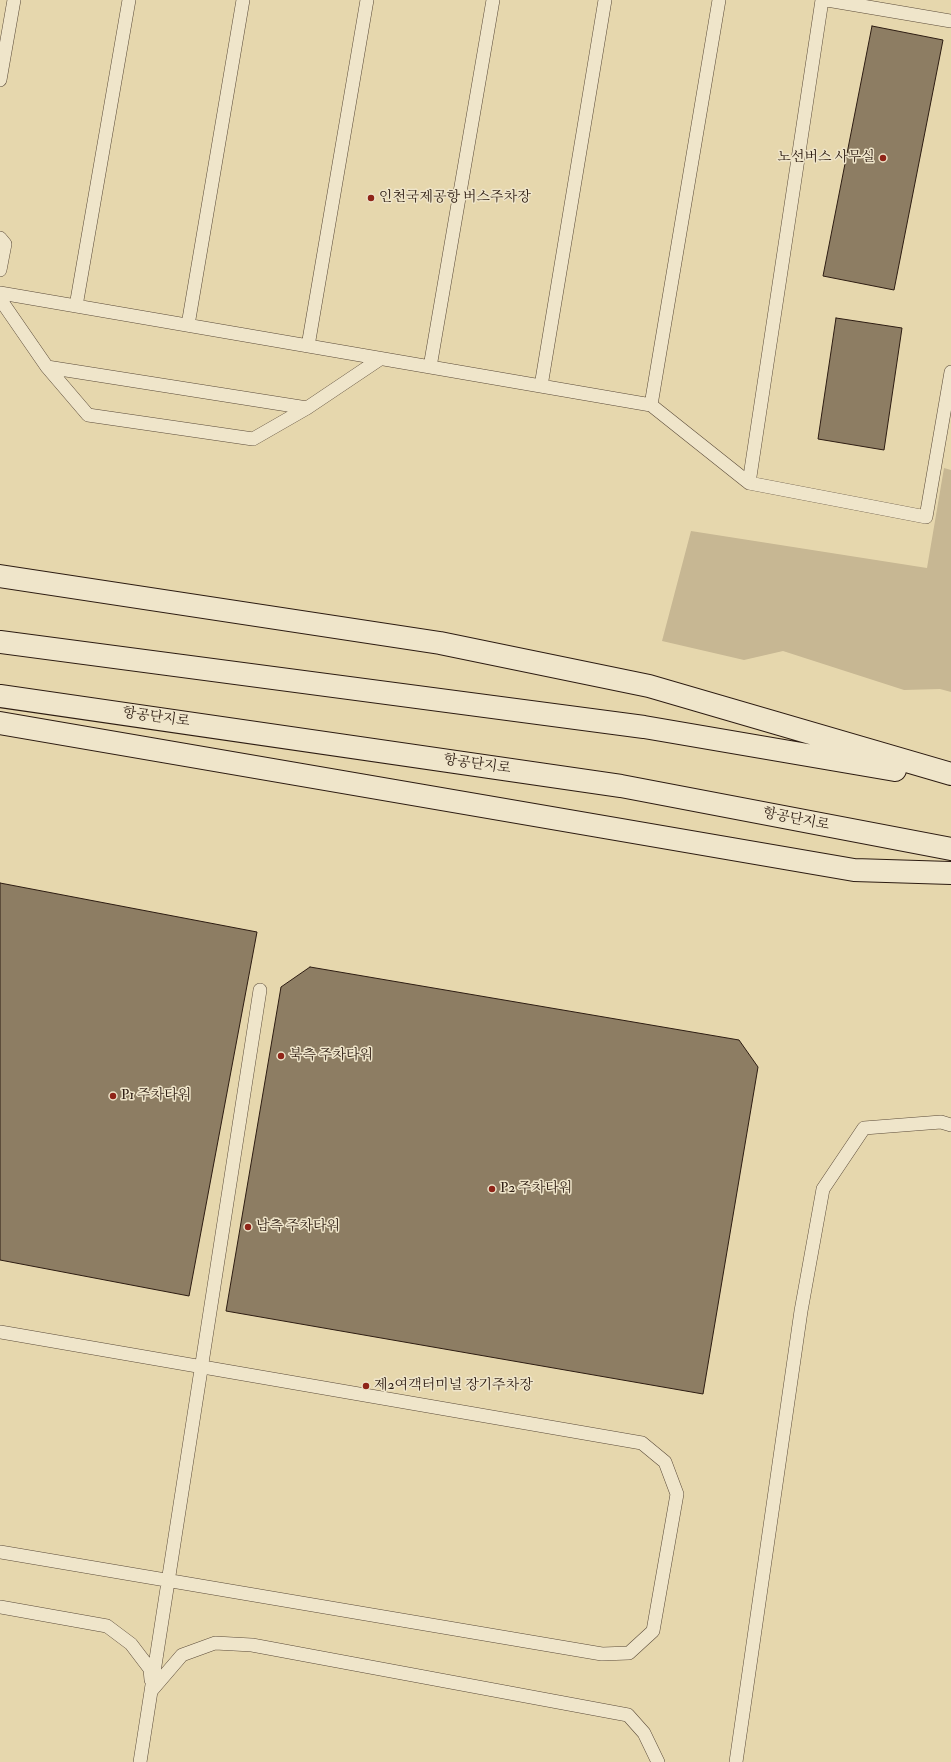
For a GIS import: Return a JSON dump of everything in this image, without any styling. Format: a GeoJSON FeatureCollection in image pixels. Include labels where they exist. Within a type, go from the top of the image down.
{"type":"FeatureCollection","features":[{"type":"Feature","properties":{"kind":"street"},"geometry":{"type":"LineString","coordinates":[[0,576],[440,643],[649,686],[951,774]]}},
{"type":"Feature","properties":{"kind":"street"},"geometry":{"type":"LineString","coordinates":[[0,642],[644,727],[951,780]]}},
{"type":"Feature","properties":{"kind":"street","name":"항공단지로"},"geometry":{"type":"LineString","coordinates":[[0,696],[620,786],[951,849]]}},
{"type":"Feature","properties":{"kind":"street"},"geometry":{"type":"LineString","coordinates":[[0,723],[854,870],[951,873]]}},
{"type":"Feature","properties":{"kind":"lane"},"geometry":{"type":"LineString","coordinates":[[0,80],[14,0]]}},
{"type":"Feature","properties":{"kind":"lane"},"geometry":{"type":"LineString","coordinates":[[76,306],[129,0]]}},
{"type":"Feature","properties":{"kind":"lane"},"geometry":{"type":"LineString","coordinates":[[188,325],[243,0]]}},
{"type":"Feature","properties":{"kind":"lane"},"geometry":{"type":"LineString","coordinates":[[308,346],[367,0]]}},
{"type":"Feature","properties":{"kind":"lane"},"geometry":{"type":"LineString","coordinates":[[430,367],[493,0]]}},
{"type":"Feature","properties":{"kind":"lane"},"geometry":{"type":"LineString","coordinates":[[541,386],[605,0]]}},
{"type":"Feature","properties":{"kind":"lane"},"geometry":{"type":"LineString","coordinates":[[650,405],[719,0]]}},
{"type":"Feature","properties":{"kind":"lane"},"geometry":{"type":"LineString","coordinates":[[749,483],[822,0]]}},
{"type":"Feature","properties":{"kind":"lane"},"geometry":{"type":"LineString","coordinates":[[827,0],[951,20]]}},
{"type":"Feature","properties":{"kind":"lane"},"geometry":{"type":"LineString","coordinates":[[0,238],[5,244],[0,270]]}},
{"type":"Feature","properties":{"kind":"lane"},"geometry":{"type":"LineString","coordinates":[[0,293],[650,405],[749,483],[926,517],[951,372]]}},
{"type":"Feature","properties":{"kind":"lane"},"geometry":{"type":"LineString","coordinates":[[0,299],[48,367],[88,415],[253,439],[307,408],[380,359]]}},
{"type":"Feature","properties":{"kind":"lane"},"geometry":{"type":"LineString","coordinates":[[48,367],[307,408]]}},
{"type":"Feature","properties":{"kind":"lane"},"geometry":{"type":"LineString","coordinates":[[140,1762],[260,990]]}},
{"type":"Feature","properties":{"kind":"lane"},"geometry":{"type":"LineString","coordinates":[[736,1762],[801,1311],[823,1189],[864,1128],[940,1122],[951,1125]]}},
{"type":"Feature","properties":{"kind":"lane"},"geometry":{"type":"LineString","coordinates":[[0,1332],[642,1443],[665,1462],[677,1494],[652,1631],[629,1653],[602,1654],[0,1552]]}},
{"type":"Feature","properties":{"kind":"lane"},"geometry":{"type":"LineString","coordinates":[[0,1607],[107,1626],[131,1644],[150,1669],[152,1690]]}},
{"type":"Feature","properties":{"kind":"lane"},"geometry":{"type":"LineString","coordinates":[[152,1690],[182,1655],[215,1643],[252,1645],[628,1715],[644,1733],[658,1762]]}},
{"type":"Feature","properties":{"kind":"shaded area"},"geometry":{"type":"Polygon","coordinates":[[[944,468],[951,470],[951,692],[940,689],[904,690],[783,651],[744,660],[662,641],[691,531],[927,568],[944,468]]]}},
{"type":"Feature","properties":{"kind":"building","name":"노선버스 사무실"},"geometry":{"type":"Polygon","coordinates":[[[872,26],[943,40],[894,290],[823,276],[872,26]]]}},
{"type":"Feature","properties":{"kind":"building"},"geometry":{"type":"Polygon","coordinates":[[[836,318],[902,328],[884,450],[818,439],[836,318]]]}},
{"type":"Feature","properties":{"kind":"building","name":"P1 주차타워"},"geometry":{"type":"Polygon","coordinates":[[[0,883],[257,932],[189,1296],[0,1260],[0,883]]]}},
{"type":"Feature","properties":{"kind":"building","name":"P2 주차타워"},"geometry":{"type":"Polygon","coordinates":[[[310,967],[739,1040],[758,1067],[703,1394],[226,1311],[281,987],[310,967]]]}},
{"type":"Feature","properties":{"kind":"place","name":"노선버스 사무실"},"geometry":{"type":"Point","coordinates":[883,158]}},
{"type":"Feature","properties":{"kind":"place","name":"인천국제공항 버스주차장"},"geometry":{"type":"Point","coordinates":[371,198]}},
{"type":"Feature","properties":{"kind":"place","name":"북측 주차타워"},"geometry":{"type":"Point","coordinates":[281,1056]}},
{"type":"Feature","properties":{"kind":"place","name":"P1 주차타워"},"geometry":{"type":"Point","coordinates":[113,1096]}},
{"type":"Feature","properties":{"kind":"place","name":"P2 주차타워"},"geometry":{"type":"Point","coordinates":[492,1189]}},
{"type":"Feature","properties":{"kind":"place","name":"남측 주차타워"},"geometry":{"type":"Point","coordinates":[248,1227]}},
{"type":"Feature","properties":{"kind":"place","name":"제2여객터미널 장기주차장"},"geometry":{"type":"Point","coordinates":[366,1386]}}]}
